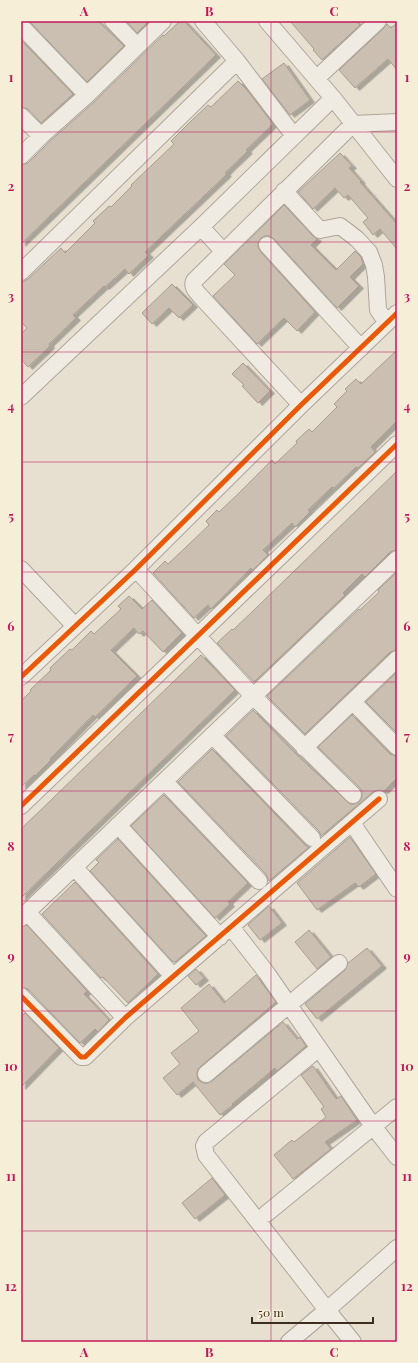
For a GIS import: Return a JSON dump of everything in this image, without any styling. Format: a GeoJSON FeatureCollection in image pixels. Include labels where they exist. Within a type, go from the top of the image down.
{"type":"FeatureCollection","features":[{"type":"Feature","properties":{"kind":"street"},"geometry":{"type":"LineString","coordinates":[[113,21],[137,46]]}},
{"type":"Feature","properties":{"kind":"street"},"geometry":{"type":"LineString","coordinates":[[21,156],[163,21]]}},
{"type":"Feature","properties":{"kind":"street"},"geometry":{"type":"LineString","coordinates":[[203,21],[237,61],[294,136]]}},
{"type":"Feature","properties":{"kind":"street"},"geometry":{"type":"LineString","coordinates":[[267,21],[317,78],[397,179]]}},
{"type":"Feature","properties":{"kind":"street"},"geometry":{"type":"LineString","coordinates":[[317,78],[378,21]]}},
{"type":"Feature","properties":{"kind":"street"},"geometry":{"type":"LineString","coordinates":[[21,26],[86,94]]}},
{"type":"Feature","properties":{"kind":"street"},"geometry":{"type":"LineString","coordinates":[[21,272],[237,61]]}},
{"type":"Feature","properties":{"kind":"street"},"geometry":{"type":"LineString","coordinates":[[21,398],[201,227],[333,98]]}},
{"type":"Feature","properties":{"kind":"street"},"geometry":{"type":"LineString","coordinates":[[21,116],[41,136]]}},
{"type":"Feature","properties":{"kind":"street"},"geometry":{"type":"LineString","coordinates":[[301,405],[194,289],[192,284],[223,251],[353,124],[397,122]]}},
{"type":"Feature","properties":{"kind":"street"},"geometry":{"type":"LineString","coordinates":[[21,677],[136,569],[301,405],[392,318],[378,310],[376,271],[369,252],[357,239],[340,226],[320,230],[284,191]]}},
{"type":"Feature","properties":{"kind":"street"},"geometry":{"type":"LineString","coordinates":[[201,227],[223,251]]}},
{"type":"Feature","properties":{"kind":"street"},"geometry":{"type":"LineString","coordinates":[[267,245],[361,348]]}},
{"type":"Feature","properties":{"kind":"street"},"geometry":{"type":"LineString","coordinates":[[21,806],[397,444]]}},
{"type":"Feature","properties":{"kind":"street"},"geometry":{"type":"LineString","coordinates":[[125,1018],[24,915],[397,559]]}},
{"type":"Feature","properties":{"kind":"street"},"geometry":{"type":"LineString","coordinates":[[21,569],[75,626]]}},
{"type":"Feature","properties":{"kind":"street"},"geometry":{"type":"LineString","coordinates":[[136,569],[254,697],[353,795]]}},
{"type":"Feature","properties":{"kind":"street"},"geometry":{"type":"LineString","coordinates":[[304,748],[397,659]]}},
{"type":"Feature","properties":{"kind":"street"},"geometry":{"type":"LineString","coordinates":[[353,702],[397,746]]}},
{"type":"Feature","properties":{"kind":"street"},"geometry":{"type":"LineString","coordinates":[[213,736],[312,838]]}},
{"type":"Feature","properties":{"kind":"street"},"geometry":{"type":"LineString","coordinates":[[165,782],[259,881]]}},
{"type":"Feature","properties":{"kind":"street"},"geometry":{"type":"LineString","coordinates":[[21,996],[82,1058],[85,1057],[125,1018],[173,976],[380,799]]}},
{"type":"Feature","properties":{"kind":"street"},"geometry":{"type":"LineString","coordinates":[[352,823],[397,889]]}},
{"type":"Feature","properties":{"kind":"street"},"geometry":{"type":"LineString","coordinates":[[118,825],[266,972],[373,1126],[397,1157]]}},
{"type":"Feature","properties":{"kind":"street"},"geometry":{"type":"LineString","coordinates":[[74,868],[173,976]]}},
{"type":"Feature","properties":{"kind":"street"},"geometry":{"type":"LineString","coordinates":[[206,1074],[339,963]]}},
{"type":"Feature","properties":{"kind":"street"},"geometry":{"type":"LineString","coordinates":[[319,1048],[206,1142],[204,1150],[206,1155],[352,1342]]}},
{"type":"Feature","properties":{"kind":"street"},"geometry":{"type":"LineString","coordinates":[[266,1214],[397,1107]]}},
{"type":"Feature","properties":{"kind":"street"},"geometry":{"type":"LineString","coordinates":[[289,1342],[328,1310],[397,1248]]}},
{"type":"Feature","properties":{"kind":"building"},"geometry":{"type":"Polygon","coordinates":[[[29,21],[98,21],[124,46],[87,82],[29,21]]]}},
{"type":"Feature","properties":{"kind":"building"},"geometry":{"type":"Polygon","coordinates":[[[126,21],[149,21],[137,33],[126,21]]]}},
{"type":"Feature","properties":{"kind":"building"},"geometry":{"type":"Polygon","coordinates":[[[180,21],[184,21],[216,55],[21,244],[21,165],[28,163],[163,35],[164,36],[180,21]]]}},
{"type":"Feature","properties":{"kind":"building"},"geometry":{"type":"Polygon","coordinates":[[[290,21],[356,21],[360,25],[322,60],[290,21]]]}},
{"type":"Feature","properties":{"kind":"building"},"geometry":{"type":"Polygon","coordinates":[[[397,23],[397,70],[388,59],[355,88],[339,70],[387,24],[391,28],[397,23]]]}},
{"type":"Feature","properties":{"kind":"building"},"geometry":{"type":"Polygon","coordinates":[[[21,40],[73,94],[41,123],[28,109],[21,107],[21,40]]]}},
{"type":"Feature","properties":{"kind":"building"},"geometry":{"type":"Polygon","coordinates":[[[284,63],[310,100],[290,115],[262,79],[284,63]]]}},
{"type":"Feature","properties":{"kind":"building"},"geometry":{"type":"Polygon","coordinates":[[[238,81],[247,90],[273,124],[246,150],[248,151],[225,173],[227,174],[145,252],[149,255],[129,274],[125,269],[105,287],[104,286],[73,315],[76,318],[28,367],[21,359],[21,334],[27,328],[21,322],[21,283],[28,279],[61,248],[65,253],[95,223],[93,221],[109,206],[111,207],[132,186],[131,185],[174,144],[171,141],[190,122],[208,105],[211,107],[238,81]]]}},
{"type":"Feature","properties":{"kind":"building"},"geometry":{"type":"Polygon","coordinates":[[[340,153],[352,166],[349,168],[361,181],[360,182],[397,224],[397,249],[380,229],[373,235],[363,222],[368,218],[348,195],[344,198],[335,188],[313,209],[298,192],[340,153]]]}},
{"type":"Feature","properties":{"kind":"building"},"geometry":{"type":"Polygon","coordinates":[[[284,205],[317,239],[311,245],[336,270],[355,251],[361,257],[363,264],[350,277],[359,286],[337,308],[274,239],[269,236],[261,238],[258,243],[260,251],[315,312],[297,331],[284,318],[257,344],[213,296],[235,275],[224,264],[284,205]]]}},
{"type":"Feature","properties":{"kind":"building"},"geometry":{"type":"Polygon","coordinates":[[[172,284],[193,305],[179,318],[169,308],[152,324],[142,313],[172,284]]]}},
{"type":"Feature","properties":{"kind":"building"},"geometry":{"type":"Polygon","coordinates":[[[397,350],[397,421],[371,447],[375,452],[358,468],[356,467],[334,488],[332,487],[308,510],[310,512],[295,527],[292,523],[263,550],[268,555],[253,570],[251,568],[211,609],[208,605],[194,618],[153,573],[165,561],[168,564],[185,548],[209,525],[206,521],[217,510],[219,512],[272,460],[275,464],[309,429],[312,432],[337,407],[334,404],[347,391],[345,389],[356,379],[361,384],[397,350]]]}},
{"type":"Feature","properties":{"kind":"building"},"geometry":{"type":"Polygon","coordinates":[[[243,363],[270,391],[258,403],[242,386],[244,385],[232,374],[243,363]]]}},
{"type":"Feature","properties":{"kind":"building"},"geometry":{"type":"Polygon","coordinates":[[[397,471],[397,550],[390,552],[365,577],[362,574],[343,593],[345,595],[254,682],[217,643],[254,610],[397,471]]]}},
{"type":"Feature","properties":{"kind":"building"},"geometry":{"type":"Polygon","coordinates":[[[397,572],[397,650],[390,652],[305,734],[267,696],[379,592],[378,590],[397,572]]]}},
{"type":"Feature","properties":{"kind":"building"},"geometry":{"type":"Polygon","coordinates":[[[129,596],[142,609],[152,600],[182,633],[163,652],[143,631],[139,634],[134,628],[111,650],[137,676],[95,717],[93,715],[35,776],[34,775],[21,787],[21,701],[51,670],[50,668],[70,649],[72,650],[91,631],[94,634],[121,609],[118,606],[129,596]]]}},
{"type":"Feature","properties":{"kind":"building"},"geometry":{"type":"Polygon","coordinates":[[[201,655],[235,690],[21,898],[21,829],[201,655]]]}},
{"type":"Feature","properties":{"kind":"building"},"geometry":{"type":"Polygon","coordinates":[[[397,672],[397,733],[366,702],[397,672]]]}},
{"type":"Feature","properties":{"kind":"building"},"geometry":{"type":"Polygon","coordinates":[[[253,710],[297,755],[350,804],[355,804],[360,801],[362,792],[360,788],[318,747],[352,715],[390,754],[397,756],[397,778],[384,791],[378,790],[373,792],[321,836],[319,831],[226,736],[253,710]]]}},
{"type":"Feature","properties":{"kind":"building"},"geometry":{"type":"Polygon","coordinates":[[[212,749],[305,845],[309,847],[269,881],[266,874],[178,782],[212,749]]]}},
{"type":"Feature","properties":{"kind":"building"},"geometry":{"type":"Polygon","coordinates":[[[164,795],[248,883],[228,902],[230,904],[215,918],[131,826],[164,795]]]}},
{"type":"Feature","properties":{"kind":"building"},"geometry":{"type":"Polygon","coordinates":[[[350,837],[376,874],[359,887],[355,883],[317,910],[297,883],[350,837]]]}},
{"type":"Feature","properties":{"kind":"building"},"geometry":{"type":"Polygon","coordinates":[[[118,839],[206,936],[175,962],[172,961],[90,871],[99,862],[96,860],[118,839]]]}},
{"type":"Feature","properties":{"kind":"building"},"geometry":{"type":"Polygon","coordinates":[[[75,882],[158,974],[128,1003],[103,977],[101,978],[42,914],[75,882]]]}},
{"type":"Feature","properties":{"kind":"building"},"geometry":{"type":"Polygon","coordinates":[[[269,906],[282,923],[260,940],[248,925],[269,906]]]}},
{"type":"Feature","properties":{"kind":"building"},"geometry":{"type":"Polygon","coordinates":[[[27,925],[87,991],[84,994],[109,1020],[98,1032],[95,1029],[80,1043],[28,989],[21,987],[21,927],[27,925]]]}},
{"type":"Feature","properties":{"kind":"building"},"geometry":{"type":"Polygon","coordinates":[[[309,930],[331,957],[317,969],[295,942],[309,930]]]}},
{"type":"Feature","properties":{"kind":"building"},"geometry":{"type":"Polygon","coordinates":[[[367,948],[382,966],[317,1019],[305,1004],[345,970],[348,963],[367,948]]]}},
{"type":"Feature","properties":{"kind":"building"},"geometry":{"type":"Polygon","coordinates":[[[196,969],[204,978],[196,985],[188,976],[196,969]]]}},
{"type":"Feature","properties":{"kind":"building"},"geometry":{"type":"Polygon","coordinates":[[[256,975],[276,1002],[200,1067],[197,1071],[198,1080],[203,1083],[212,1081],[283,1022],[297,1039],[300,1037],[306,1046],[277,1071],[275,1068],[220,1115],[193,1082],[177,1095],[163,1078],[180,1064],[171,1053],[199,1031],[181,1008],[209,984],[224,1003],[256,975]]]}},
{"type":"Feature","properties":{"kind":"building"},"geometry":{"type":"Polygon","coordinates":[[[25,1013],[59,1048],[21,1087],[21,1017],[25,1013]]]}},
{"type":"Feature","properties":{"kind":"building"},"geometry":{"type":"Polygon","coordinates":[[[313,1066],[336,1099],[341,1096],[357,1120],[325,1142],[331,1149],[293,1179],[274,1155],[292,1140],[294,1142],[326,1117],[321,1109],[324,1107],[301,1075],[313,1066]]]}},
{"type":"Feature","properties":{"kind":"building"},"geometry":{"type":"Polygon","coordinates":[[[212,1178],[225,1195],[195,1219],[182,1203],[212,1178]]]}},
{"type":"Feature","properties":{"kind":"cycle path"},"geometry":{"type":"LineString","coordinates":[[21,677],[136,569],[301,405],[397,313]]}},
{"type":"Feature","properties":{"kind":"cycle path"},"geometry":{"type":"LineString","coordinates":[[21,806],[397,444]]}},
{"type":"Feature","properties":{"kind":"cycle path"},"geometry":{"type":"LineString","coordinates":[[21,996],[81,1057],[85,1057],[125,1018],[379,799]]}}]}
